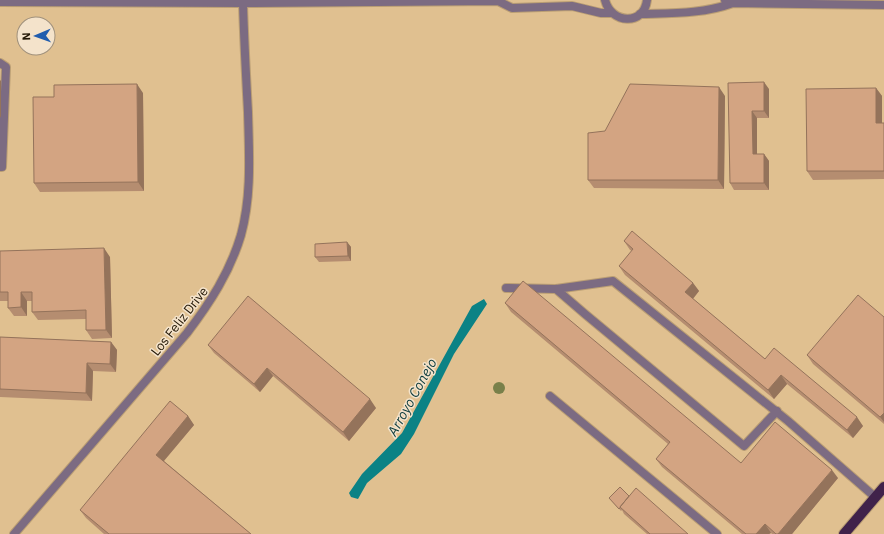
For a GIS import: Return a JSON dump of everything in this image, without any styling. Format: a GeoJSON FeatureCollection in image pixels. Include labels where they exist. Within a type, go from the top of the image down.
{"type":"FeatureCollection","features":[{"type":"Feature","properties":{"kind":"main road"},"geometry":{"type":"LineString","coordinates":[[844,534],[884,487]]}},
{"type":"Feature","properties":{"kind":"street"},"geometry":{"type":"LineString","coordinates":[[605,0],[612,13],[617,17],[628,19],[640,14],[678,13],[717,9],[729,1],[884,5]]}},
{"type":"Feature","properties":{"kind":"street"},"geometry":{"type":"LineString","coordinates":[[640,14],[644,9],[647,0]]}},
{"type":"Feature","properties":{"kind":"street"},"geometry":{"type":"LineString","coordinates":[[0,2],[243,3],[499,1],[512,8],[572,6],[601,13],[612,13]]}},
{"type":"Feature","properties":{"kind":"street","name":"Los Feliz Drive"},"geometry":{"type":"LineString","coordinates":[[14,534],[187,333],[206,309],[220,286],[232,261],[241,235],[249,196],[250,163],[243,3]]}},
{"type":"Feature","properties":{"kind":"street"},"geometry":{"type":"LineString","coordinates":[[0,63],[6,67],[2,167],[0,167]]}},
{"type":"Feature","properties":{"kind":"street"},"geometry":{"type":"LineString","coordinates":[[506,288],[556,289],[613,281],[777,411],[875,497]]}},
{"type":"Feature","properties":{"kind":"street"},"geometry":{"type":"LineString","coordinates":[[556,289],[744,446],[777,411]]}},
{"type":"Feature","properties":{"kind":"street"},"geometry":{"type":"LineString","coordinates":[[550,396],[717,534]]}},
{"type":"Feature","properties":{"kind":"water"},"geometry":{"type":"Polygon","coordinates":[[[484,299],[487,304],[454,354],[414,434],[401,454],[367,483],[358,499],[351,497],[349,493],[362,474],[402,433],[472,306],[484,299]]]}},
{"type":"Feature","properties":{"kind":"building"},"geometry":{"type":"Polygon","coordinates":[[[764,82],[764,111],[752,111],[753,154],[764,154],[764,183],[730,183],[728,83],[764,82]]]}},
{"type":"Feature","properties":{"kind":"building"},"geometry":{"type":"Polygon","coordinates":[[[137,84],[138,182],[34,183],[33,97],[54,97],[54,85],[137,84]]]}},
{"type":"Feature","properties":{"kind":"building"},"geometry":{"type":"Polygon","coordinates":[[[630,84],[719,87],[718,180],[588,180],[588,133],[605,131],[630,84]]]}},
{"type":"Feature","properties":{"kind":"building"},"geometry":{"type":"Polygon","coordinates":[[[876,88],[876,123],[884,123],[884,171],[807,171],[806,89],[876,88]]]}},
{"type":"Feature","properties":{"kind":"building"},"geometry":{"type":"Polygon","coordinates":[[[632,231],[693,283],[685,292],[765,359],[774,348],[857,417],[847,430],[781,375],[768,390],[619,266],[633,249],[624,241],[632,231]]]}},
{"type":"Feature","properties":{"kind":"building"},"geometry":{"type":"Polygon","coordinates":[[[347,242],[348,256],[315,257],[315,244],[347,242]]]}},
{"type":"Feature","properties":{"kind":"building"},"geometry":{"type":"Polygon","coordinates":[[[104,248],[106,330],[86,330],[86,310],[32,312],[32,292],[21,292],[21,307],[8,308],[8,292],[0,292],[0,251],[104,248]]]}},
{"type":"Feature","properties":{"kind":"building"},"geometry":{"type":"Polygon","coordinates":[[[523,281],[741,463],[775,422],[832,470],[778,534],[776,534],[765,524],[756,534],[746,534],[656,459],[670,442],[505,303],[523,281]]]}},
{"type":"Feature","properties":{"kind":"building"},"geometry":{"type":"Polygon","coordinates":[[[858,295],[884,317],[884,413],[880,417],[807,355],[858,295]]]}},
{"type":"Feature","properties":{"kind":"building"},"geometry":{"type":"Polygon","coordinates":[[[248,296],[370,399],[343,432],[267,368],[254,384],[208,345],[248,296]]]}},
{"type":"Feature","properties":{"kind":"building"},"geometry":{"type":"Polygon","coordinates":[[[0,337],[111,342],[110,364],[87,363],[86,393],[0,389],[0,337]]]}},
{"type":"Feature","properties":{"kind":"building"},"geometry":{"type":"Polygon","coordinates":[[[170,401],[188,416],[156,455],[251,534],[109,534],[80,510],[170,401]]]}},
{"type":"Feature","properties":{"kind":"building"},"geometry":{"type":"Polygon","coordinates":[[[620,487],[629,496],[619,509],[609,498],[620,487]]]}},
{"type":"Feature","properties":{"kind":"building"},"geometry":{"type":"Polygon","coordinates":[[[636,488],[688,534],[650,534],[620,507],[636,488]]]}},
{"type":"Feature","properties":{"kind":"water label","name":"Arroyo Conejo"},"geometry":{"type":"Point","coordinates":[412,397]}}]}
